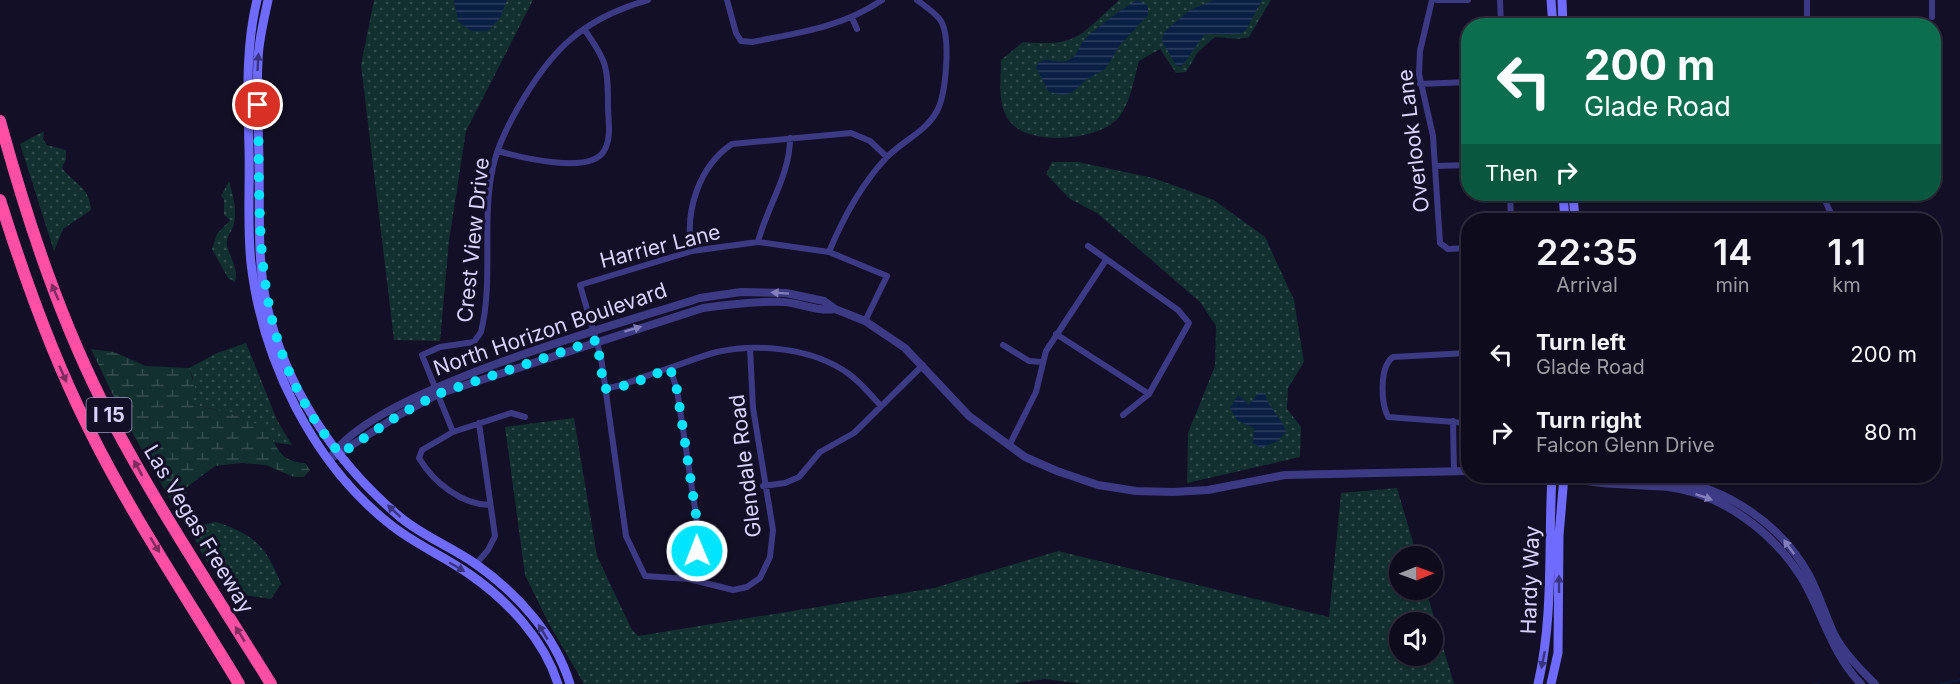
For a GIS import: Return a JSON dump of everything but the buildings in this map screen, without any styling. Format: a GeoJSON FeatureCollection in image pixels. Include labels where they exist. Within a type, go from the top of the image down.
{"type":"FeatureCollection","features":[{"type":"Feature","properties":{"kind":"highway","name":"Las Vegas Freeway"},"geometry":{"type":"LineString","coordinates":[[0,122],[46,269],[110,418],[147,484],[271,684]]}},
{"type":"Feature","properties":{"kind":"highway","name":"I 15"},"geometry":{"type":"LineString","coordinates":[[0,200],[25,279],[87,426],[126,498],[239,684]]}},
{"type":"Feature","properties":{"kind":"main road"},"geometry":{"type":"LineString","coordinates":[[257,0],[248,58],[251,261],[257,303],[267,343],[288,394],[352,489],[390,524],[471,575],[508,605],[533,635],[558,684]]}},
{"type":"Feature","properties":{"kind":"main road"},"geometry":{"type":"LineString","coordinates":[[268,0],[258,61],[261,260],[266,301],[277,343],[297,392],[317,425],[364,483],[400,517],[430,539],[476,564],[514,595],[541,627],[570,684]]}},
{"type":"Feature","properties":{"kind":"main road"},"geometry":{"type":"LineString","coordinates":[[1551,0],[1552,18]]}},
{"type":"Feature","properties":{"kind":"main road"},"geometry":{"type":"LineString","coordinates":[[1562,0],[1563,18]]}},
{"type":"Feature","properties":{"kind":"main road","name":"Hardy Way"},"geometry":{"type":"LineString","coordinates":[[1538,684],[1548,627],[1548,534],[1553,483]]}},
{"type":"Feature","properties":{"kind":"main road","name":"Hardy Way"},"geometry":{"type":"LineString","coordinates":[[1551,684],[1558,653],[1560,536],[1564,483]]}},
{"type":"Feature","properties":{"kind":"street","name":"Crest View Drive"},"geometry":{"type":"LineString","coordinates":[[453,432],[422,355],[440,347],[474,342],[481,332],[490,188],[498,151],[518,106],[555,56],[584,29],[606,15],[648,0]]}},
{"type":"Feature","properties":{"kind":"street"},"geometry":{"type":"LineString","coordinates":[[727,0],[736,33],[741,41],[752,42],[816,30],[852,18],[882,0]]}},
{"type":"Feature","properties":{"kind":"street"},"geometry":{"type":"LineString","coordinates":[[829,252],[840,225],[861,190],[887,157],[924,128],[937,112],[944,91],[945,31],[940,19],[917,0]]}},
{"type":"Feature","properties":{"kind":"street","name":"Overlook Lane"},"geometry":{"type":"LineString","coordinates":[[1432,0],[1420,51],[1420,84],[1433,135],[1437,166],[1440,243],[1448,249],[1461,248]]}},
{"type":"Feature","properties":{"kind":"street"},"geometry":{"type":"LineString","coordinates":[[1437,0],[1468,0]]}},
{"type":"Feature","properties":{"kind":"street"},"geometry":{"type":"LineString","coordinates":[[1500,0],[1501,18]]}},
{"type":"Feature","properties":{"kind":"street"},"geometry":{"type":"LineString","coordinates":[[1807,0],[1807,18]]}},
{"type":"Feature","properties":{"kind":"street"},"geometry":{"type":"LineString","coordinates":[[1932,0],[1932,17]]}},
{"type":"Feature","properties":{"kind":"street"},"geometry":{"type":"LineString","coordinates":[[852,18],[857,29]]}},
{"type":"Feature","properties":{"kind":"street"},"geometry":{"type":"LineString","coordinates":[[498,151],[548,162],[593,160],[603,154],[609,141],[608,70],[604,56],[584,29]]}},
{"type":"Feature","properties":{"kind":"street"},"geometry":{"type":"LineString","coordinates":[[1420,84],[1461,82]]}},
{"type":"Feature","properties":{"kind":"street"},"geometry":{"type":"LineString","coordinates":[[692,251],[688,232],[689,215],[700,184],[716,155],[732,144],[851,133],[870,141],[887,157]]}},
{"type":"Feature","properties":{"kind":"street"},"geometry":{"type":"LineString","coordinates":[[758,242],[763,222],[784,175],[790,153],[790,138]]}},
{"type":"Feature","properties":{"kind":"street"},"geometry":{"type":"LineString","coordinates":[[1437,166],[1461,165]]}},
{"type":"Feature","properties":{"kind":"street","name":"Harrier Lane"},"geometry":{"type":"LineString","coordinates":[[595,336],[580,285],[692,251],[758,242],[829,252],[887,276],[865,321]]}},
{"type":"Feature","properties":{"kind":"street"},"geometry":{"type":"LineString","coordinates":[[1088,246],[1178,310],[1189,323],[1149,394],[1124,415]]}},
{"type":"Feature","properties":{"kind":"street"},"geometry":{"type":"LineString","coordinates":[[1009,446],[1036,392],[1042,362],[1056,334],[1106,260]]}},
{"type":"Feature","properties":{"kind":"street","name":"North Horizon Boulevard"},"geometry":{"type":"LineString","coordinates":[[330,459],[338,451],[436,391],[700,298],[741,292],[786,293],[824,301],[835,309],[865,321],[905,348],[969,416],[1009,446],[1057,471],[1098,485],[1136,491],[1208,490],[1285,475],[1461,471]]}},
{"type":"Feature","properties":{"kind":"street"},"geometry":{"type":"LineString","coordinates":[[1056,334],[1149,394]]}},
{"type":"Feature","properties":{"kind":"street"},"geometry":{"type":"LineString","coordinates":[[595,336],[626,536],[645,576],[689,579],[697,551],[698,528],[677,390],[670,368]]}},
{"type":"Feature","properties":{"kind":"street"},"geometry":{"type":"LineString","coordinates":[[1003,345],[1029,361],[1042,362]]}},
{"type":"Feature","properties":{"kind":"street"},"geometry":{"type":"LineString","coordinates":[[604,389],[629,385],[717,352],[750,348],[787,350],[821,360],[848,373],[881,406]]}},
{"type":"Feature","properties":{"kind":"street","name":"Glendale Road"},"geometry":{"type":"LineString","coordinates":[[689,579],[733,590],[747,587],[760,578],[770,556],[773,530],[753,408],[750,348]]}},
{"type":"Feature","properties":{"kind":"street"},"geometry":{"type":"LineString","coordinates":[[1461,353],[1393,357],[1386,362],[1384,380],[1385,411],[1388,417],[1461,422]]}},
{"type":"Feature","properties":{"kind":"street"},"geometry":{"type":"LineString","coordinates":[[764,486],[785,483],[799,477],[820,452],[854,433],[923,365]]}},
{"type":"Feature","properties":{"kind":"street"},"geometry":{"type":"LineString","coordinates":[[490,504],[468,502],[444,485],[424,468],[419,459],[422,450],[453,432],[478,423],[511,413],[525,417]]}},
{"type":"Feature","properties":{"kind":"street"},"geometry":{"type":"LineString","coordinates":[[1453,421],[1454,471]]}},
{"type":"Feature","properties":{"kind":"street"},"geometry":{"type":"LineString","coordinates":[[476,564],[488,550],[495,536],[478,423]]}},
{"type":"Feature","properties":{"kind":"street"},"geometry":{"type":"LineString","coordinates":[[1614,483],[1671,488],[1710,498],[1744,518],[1776,544],[1801,577],[1830,640],[1850,673],[1861,684]]}},
{"type":"Feature","properties":{"kind":"street"},"geometry":{"type":"LineString","coordinates":[[1686,483],[1711,489],[1750,510],[1784,539],[1809,575],[1836,637],[1857,667],[1875,684]]}},
{"type":"Feature","properties":{"kind":"green space"},"geometry":{"type":"Polygon","coordinates":[[[374,0],[533,0],[466,131],[449,241],[440,341],[394,340],[361,65],[374,0]]]}},
{"type":"Feature","properties":{"kind":"green space"},"geometry":{"type":"Polygon","coordinates":[[[1119,0],[1271,0],[1249,37],[1238,39],[1215,37],[1198,52],[1186,72],[1176,73],[1160,49],[1139,61],[1123,111],[1110,125],[1098,131],[1068,138],[1051,138],[1023,132],[1013,125],[1002,103],[1001,60],[1023,42],[1056,42],[1077,36],[1119,0]]]}},
{"type":"Feature","properties":{"kind":"green space"},"geometry":{"type":"Polygon","coordinates":[[[44,131],[43,139],[47,145],[66,150],[66,159],[62,168],[85,191],[91,210],[63,229],[54,251],[20,144],[44,131]]]}},
{"type":"Feature","properties":{"kind":"green space"},"geometry":{"type":"Polygon","coordinates":[[[1052,162],[1078,162],[1153,178],[1214,200],[1265,237],[1294,300],[1304,362],[1288,388],[1287,409],[1301,427],[1300,457],[1187,483],[1188,433],[1215,366],[1216,326],[1200,302],[1097,213],[1070,199],[1046,174],[1052,162]]]}},
{"type":"Feature","properties":{"kind":"green space"},"geometry":{"type":"Polygon","coordinates":[[[229,181],[235,213],[227,246],[235,268],[235,282],[228,278],[212,249],[217,234],[230,220],[224,215],[224,199],[221,196],[229,181]]]}},
{"type":"Feature","properties":{"kind":"green space"},"geometry":{"type":"Polygon","coordinates":[[[246,343],[277,420],[292,445],[272,442],[265,433],[247,420],[226,412],[192,404],[193,378],[189,368],[217,353],[246,343]]]}},
{"type":"Feature","properties":{"kind":"green space"},"geometry":{"type":"Polygon","coordinates":[[[91,349],[114,352],[146,366],[189,368],[196,390],[192,404],[236,415],[260,426],[271,436],[277,448],[286,458],[305,463],[310,470],[304,477],[294,477],[266,465],[242,463],[215,466],[187,487],[182,521],[123,416],[91,349]]]}},
{"type":"Feature","properties":{"kind":"green space"},"geometry":{"type":"Polygon","coordinates":[[[574,418],[597,556],[631,628],[638,636],[934,588],[1058,551],[1329,617],[1341,493],[1397,488],[1414,546],[1389,546],[1389,600],[1429,600],[1433,612],[1389,612],[1389,666],[1443,666],[1443,647],[1454,684],[1083,684],[1045,679],[1011,684],[584,684],[548,622],[525,575],[505,427],[574,418]]]}},
{"type":"Feature","properties":{"kind":"green space"},"geometry":{"type":"Polygon","coordinates":[[[216,522],[250,537],[264,551],[281,584],[271,599],[229,593],[203,556],[194,537],[197,526],[216,522]]]}},
{"type":"Feature","properties":{"kind":"water"},"geometry":{"type":"Polygon","coordinates":[[[454,0],[507,0],[500,18],[488,31],[471,31],[458,21],[454,0]]]}},
{"type":"Feature","properties":{"kind":"water"},"geometry":{"type":"Polygon","coordinates":[[[1137,0],[1148,6],[1148,15],[1120,45],[1105,69],[1086,80],[1073,92],[1064,95],[1049,92],[1036,67],[1039,63],[1047,60],[1060,62],[1069,60],[1086,38],[1137,0]]]}},
{"type":"Feature","properties":{"kind":"water"},"geometry":{"type":"Polygon","coordinates":[[[1214,0],[1262,0],[1246,30],[1240,34],[1205,34],[1181,67],[1176,65],[1162,41],[1164,32],[1190,10],[1214,0]]]}},
{"type":"Feature","properties":{"kind":"water"},"geometry":{"type":"Polygon","coordinates":[[[1258,393],[1265,393],[1286,432],[1278,441],[1261,448],[1253,443],[1254,428],[1237,420],[1230,408],[1238,395],[1249,405],[1258,393]]]}},
{"type":"Feature","properties":{"kind":"waterway"},"geometry":{"type":"LineString","coordinates":[[1940,684],[1960,680]]}},
{"type":"Feature","properties":{"kind":"waterway"},"geometry":{"type":"LineString","coordinates":[[1813,684],[1820,684]]}},
{"type":"Feature","properties":{"kind":"route"},"geometry":{"type":"LineString","coordinates":[[258,105],[261,260],[266,301],[277,343],[297,392],[317,425],[340,454],[399,415],[438,394],[597,340],[604,389],[629,385],[670,368],[677,390],[698,528],[697,551]]}}]}
